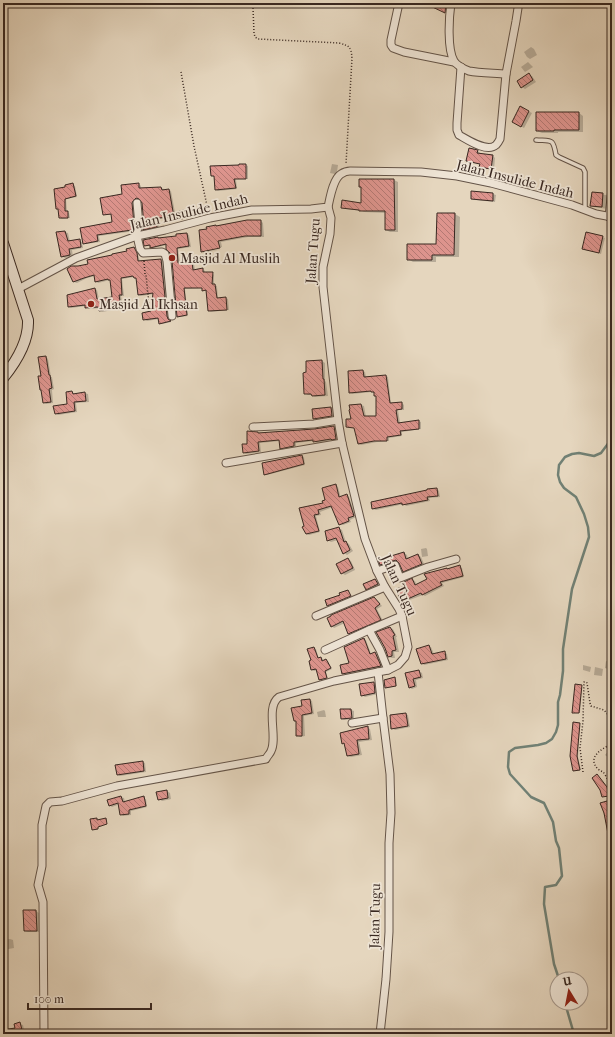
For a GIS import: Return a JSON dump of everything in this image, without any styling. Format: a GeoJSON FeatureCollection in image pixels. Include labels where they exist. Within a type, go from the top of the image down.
{"type":"FeatureCollection","features":[{"type":"Feature","properties":{"kind":"main road"},"geometry":{"type":"LineString","coordinates":[[3,243],[28,320],[26,340],[14,365],[3,378]]}},
{"type":"Feature","properties":{"kind":"street"},"geometry":{"type":"LineString","coordinates":[[399,3],[391,40],[391,45],[393,48],[404,52],[454,62],[460,67],[469,71],[506,74]]}},
{"type":"Feature","properties":{"kind":"street"},"geometry":{"type":"LineString","coordinates":[[452,3],[449,26],[451,53],[454,62]]}},
{"type":"Feature","properties":{"kind":"street"},"geometry":{"type":"LineString","coordinates":[[460,67],[457,130],[459,135],[483,147],[490,148],[496,145],[500,139],[506,74],[516,21],[518,8],[517,3]]}},
{"type":"Feature","properties":{"kind":"street"},"geometry":{"type":"LineString","coordinates":[[328,207],[337,178],[340,174],[345,172]]}},
{"type":"Feature","properties":{"kind":"street","name":"Jalan Insulide Indah"},"geometry":{"type":"LineString","coordinates":[[345,172],[421,172],[457,176],[491,183],[572,205],[585,211],[611,217]]}},
{"type":"Feature","properties":{"kind":"street"},"geometry":{"type":"LineString","coordinates":[[611,217],[612,188]]}},
{"type":"Feature","properties":{"kind":"street"},"geometry":{"type":"LineString","coordinates":[[137,203],[139,224],[137,236],[140,249],[143,253],[162,252],[165,254],[167,261],[172,316]]}},
{"type":"Feature","properties":{"kind":"street","name":"Jalan Insulide Indah"},"geometry":{"type":"LineString","coordinates":[[18,289],[76,258],[137,236],[210,218],[252,210],[311,209],[328,207]]}},
{"type":"Feature","properties":{"kind":"street","name":"Jalan Tugu"},"geometry":{"type":"LineString","coordinates":[[328,207],[331,218],[330,234],[323,267],[323,287],[342,443],[365,539],[377,571],[402,616],[408,647],[405,657],[398,665],[388,670],[378,672],[390,774],[391,813],[389,843],[389,932],[380,1034]]}},
{"type":"Feature","properties":{"kind":"street"},"geometry":{"type":"LineString","coordinates":[[253,427],[309,424],[338,420]]}},
{"type":"Feature","properties":{"kind":"street"},"geometry":{"type":"LineString","coordinates":[[226,463],[342,443]]}},
{"type":"Feature","properties":{"kind":"street"},"geometry":{"type":"LineString","coordinates":[[377,571],[395,565],[400,578],[428,567],[456,559]]}},
{"type":"Feature","properties":{"kind":"street"},"geometry":{"type":"LineString","coordinates":[[316,616],[385,587]]}},
{"type":"Feature","properties":{"kind":"street"},"geometry":{"type":"LineString","coordinates":[[325,650],[402,616]]}},
{"type":"Feature","properties":{"kind":"street"},"geometry":{"type":"LineString","coordinates":[[369,630],[380,650],[388,670]]}},
{"type":"Feature","properties":{"kind":"street"},"geometry":{"type":"LineString","coordinates":[[44,1034],[43,902],[38,885],[42,866],[42,825],[46,806],[50,802],[62,801],[117,786],[266,759],[272,750],[272,717],[273,704],[275,700],[279,697],[334,681],[378,672]]}},
{"type":"Feature","properties":{"kind":"street"},"geometry":{"type":"LineString","coordinates":[[352,723],[383,718]]}},
{"type":"Feature","properties":{"kind":"lane"},"geometry":{"type":"LineString","coordinates":[[536,140],[548,140],[552,142],[555,145],[556,155],[583,168],[585,172],[585,211]]}},
{"type":"Feature","properties":{"kind":"path"},"geometry":{"type":"LineString","coordinates":[[254,8],[254,33],[255,37],[258,39],[338,43],[348,46],[351,50],[352,58],[345,172]]}},
{"type":"Feature","properties":{"kind":"path"},"geometry":{"type":"LineString","coordinates":[[181,72],[194,146],[210,218]]}},
{"type":"Feature","properties":{"kind":"path"},"geometry":{"type":"LineString","coordinates":[[143,253],[149,305]]}},
{"type":"Feature","properties":{"kind":"path"},"geometry":{"type":"LineString","coordinates":[[582,772],[580,748],[584,682],[587,683],[591,706],[604,710],[612,719]]}},
{"type":"Feature","properties":{"kind":"path"},"geometry":{"type":"LineString","coordinates":[[612,744],[600,750],[594,759],[594,764],[598,770],[604,772],[608,780],[612,809]]}},
{"type":"Feature","properties":{"kind":"path"},"geometry":{"type":"LineString","coordinates":[[612,870],[609,875],[609,890],[612,908]]}},
{"type":"Feature","properties":{"kind":"building"},"geometry":{"type":"Polygon","coordinates":[[[424,3],[446,3],[445,13],[424,3]]]}},
{"type":"Feature","properties":{"kind":"building"},"geometry":{"type":"Polygon","coordinates":[[[529,73],[533,80],[521,88],[517,81],[529,73]]]}},
{"type":"Feature","properties":{"kind":"building"},"geometry":{"type":"Polygon","coordinates":[[[520,106],[529,111],[521,127],[512,122],[520,106]]]}},
{"type":"Feature","properties":{"kind":"building"},"geometry":{"type":"Polygon","coordinates":[[[536,112],[579,112],[579,130],[536,131],[536,112]]]}},
{"type":"Feature","properties":{"kind":"building"},"geometry":{"type":"Polygon","coordinates":[[[469,148],[478,150],[477,153],[493,155],[491,169],[479,167],[480,164],[466,161],[469,148]]]}},
{"type":"Feature","properties":{"kind":"building"},"geometry":{"type":"Polygon","coordinates":[[[246,164],[246,179],[234,179],[236,188],[215,190],[214,176],[211,176],[210,166],[246,164]]]}},
{"type":"Feature","properties":{"kind":"building"},"geometry":{"type":"Polygon","coordinates":[[[359,179],[394,179],[395,230],[385,230],[385,211],[359,211],[341,208],[342,200],[361,203],[361,187],[359,187],[359,179]]]}},
{"type":"Feature","properties":{"kind":"building"},"geometry":{"type":"Polygon","coordinates":[[[73,183],[76,196],[65,199],[65,211],[68,211],[68,218],[59,218],[58,209],[56,209],[54,189],[65,187],[65,185],[73,183]]]}},
{"type":"Feature","properties":{"kind":"building"},"geometry":{"type":"Polygon","coordinates":[[[139,183],[139,188],[161,187],[162,190],[169,189],[174,217],[156,218],[157,227],[143,230],[142,203],[136,198],[132,203],[134,224],[132,230],[97,235],[98,241],[83,244],[80,228],[112,222],[111,214],[103,215],[100,198],[122,194],[121,185],[139,183]]]}},
{"type":"Feature","properties":{"kind":"building"},"geometry":{"type":"Polygon","coordinates":[[[471,191],[493,193],[493,201],[471,199],[471,191]]]}},
{"type":"Feature","properties":{"kind":"building"},"geometry":{"type":"Polygon","coordinates":[[[592,192],[603,193],[602,207],[590,206],[592,192]]]}},
{"type":"Feature","properties":{"kind":"building"},"geometry":{"type":"Polygon","coordinates":[[[190,209],[191,217],[181,219],[179,211],[190,209]]]}},
{"type":"Feature","properties":{"kind":"building"},"geometry":{"type":"Polygon","coordinates":[[[437,213],[455,213],[454,255],[432,255],[432,260],[407,260],[407,244],[436,244],[437,213]]]}},
{"type":"Feature","properties":{"kind":"building"},"geometry":{"type":"Polygon","coordinates":[[[247,220],[261,220],[261,236],[245,236],[218,241],[220,248],[201,252],[199,230],[207,229],[206,227],[247,220]]]}},
{"type":"Feature","properties":{"kind":"building"},"geometry":{"type":"Polygon","coordinates":[[[65,231],[68,241],[80,239],[81,247],[69,249],[70,255],[61,257],[56,232],[65,231]]]}},
{"type":"Feature","properties":{"kind":"building"},"geometry":{"type":"Polygon","coordinates":[[[586,232],[603,236],[599,253],[582,249],[586,232]]]}},
{"type":"Feature","properties":{"kind":"building"},"geometry":{"type":"Polygon","coordinates":[[[187,233],[189,246],[177,248],[178,263],[192,262],[193,270],[203,268],[203,272],[213,272],[212,284],[215,284],[217,298],[226,297],[227,310],[208,311],[206,290],[202,291],[202,288],[184,288],[187,315],[177,317],[170,253],[166,249],[166,244],[150,248],[150,245],[144,246],[143,240],[176,236],[176,234],[187,233]]]}},
{"type":"Feature","properties":{"kind":"building"},"geometry":{"type":"Polygon","coordinates":[[[134,247],[137,253],[138,261],[161,259],[167,316],[171,321],[159,324],[158,318],[143,320],[142,313],[151,311],[153,293],[138,295],[136,278],[133,276],[121,278],[122,295],[119,295],[121,307],[99,311],[98,307],[85,308],[85,305],[68,307],[67,295],[95,288],[97,299],[112,297],[110,280],[108,279],[95,282],[94,275],[73,282],[67,269],[71,266],[88,264],[87,260],[127,251],[126,249],[134,247]]]}},
{"type":"Feature","properties":{"kind":"building"},"geometry":{"type":"Polygon","coordinates":[[[46,356],[52,388],[49,389],[51,402],[43,403],[38,376],[41,376],[38,357],[46,356]]]}},
{"type":"Feature","properties":{"kind":"building"},"geometry":{"type":"Polygon","coordinates":[[[322,360],[325,395],[312,396],[311,394],[304,394],[303,373],[306,372],[306,361],[322,360]]]}},
{"type":"Feature","properties":{"kind":"building"},"geometry":{"type":"Polygon","coordinates":[[[363,370],[364,377],[386,375],[390,403],[402,402],[402,409],[396,410],[398,423],[419,420],[419,429],[400,431],[401,435],[387,437],[387,441],[374,441],[358,444],[354,428],[346,427],[346,419],[351,419],[349,405],[361,404],[364,416],[376,416],[376,396],[374,396],[374,392],[349,393],[348,371],[363,370]]]}},
{"type":"Feature","properties":{"kind":"building"},"geometry":{"type":"Polygon","coordinates":[[[72,391],[73,394],[85,392],[86,401],[74,402],[75,411],[55,414],[53,406],[67,404],[66,392],[72,391]]]}},
{"type":"Feature","properties":{"kind":"building"},"geometry":{"type":"Polygon","coordinates":[[[331,407],[332,416],[313,419],[312,409],[331,407]]]}},
{"type":"Feature","properties":{"kind":"building"},"geometry":{"type":"Polygon","coordinates":[[[334,426],[336,439],[313,442],[313,440],[294,442],[294,446],[280,449],[279,440],[258,442],[259,451],[243,453],[242,444],[247,444],[247,431],[258,433],[334,426]]]}},
{"type":"Feature","properties":{"kind":"building"},"geometry":{"type":"Polygon","coordinates":[[[302,455],[304,464],[264,475],[262,463],[302,455]]]}},
{"type":"Feature","properties":{"kind":"building"},"geometry":{"type":"Polygon","coordinates":[[[336,484],[339,497],[347,494],[354,516],[348,518],[349,521],[339,525],[331,506],[318,510],[319,514],[314,515],[319,531],[306,534],[302,527],[304,526],[299,508],[323,503],[322,501],[325,500],[322,488],[336,484]]]}},
{"type":"Feature","properties":{"kind":"building"},"geometry":{"type":"Polygon","coordinates":[[[437,488],[438,496],[427,497],[428,500],[372,509],[371,502],[437,488]]]}},
{"type":"Feature","properties":{"kind":"building"},"geometry":{"type":"Polygon","coordinates":[[[339,527],[344,542],[346,541],[350,550],[343,554],[336,538],[327,541],[325,531],[339,527]]]}},
{"type":"Feature","properties":{"kind":"building"},"geometry":{"type":"Polygon","coordinates":[[[404,552],[406,559],[418,554],[422,564],[403,572],[396,560],[380,565],[378,560],[404,552]]]}},
{"type":"Feature","properties":{"kind":"building"},"geometry":{"type":"Polygon","coordinates":[[[348,558],[353,568],[341,574],[336,564],[348,558]]]}},
{"type":"Feature","properties":{"kind":"building"},"geometry":{"type":"Polygon","coordinates":[[[460,565],[463,576],[440,582],[442,585],[422,595],[421,593],[401,602],[396,589],[405,586],[404,582],[412,578],[415,585],[427,579],[424,574],[460,565]]]}},
{"type":"Feature","properties":{"kind":"building"},"geometry":{"type":"Polygon","coordinates":[[[375,579],[378,584],[366,590],[363,584],[375,579]]]}},
{"type":"Feature","properties":{"kind":"building"},"geometry":{"type":"Polygon","coordinates":[[[348,590],[351,596],[327,606],[325,600],[340,595],[339,593],[348,590]]]}},
{"type":"Feature","properties":{"kind":"building"},"geometry":{"type":"Polygon","coordinates":[[[374,597],[380,604],[375,608],[381,620],[348,634],[343,621],[331,627],[327,618],[331,615],[374,597]]]}},
{"type":"Feature","properties":{"kind":"building"},"geometry":{"type":"Polygon","coordinates":[[[390,627],[395,635],[393,636],[396,650],[392,651],[392,656],[388,657],[376,632],[390,627]]]}},
{"type":"Feature","properties":{"kind":"building"},"geometry":{"type":"Polygon","coordinates":[[[364,638],[370,654],[375,652],[381,666],[342,674],[340,665],[349,663],[344,647],[364,638]]]}},
{"type":"Feature","properties":{"kind":"building"},"geometry":{"type":"Polygon","coordinates":[[[429,645],[432,654],[445,651],[446,659],[421,664],[416,649],[429,645]]]}},
{"type":"Feature","properties":{"kind":"building"},"geometry":{"type":"Polygon","coordinates":[[[314,647],[318,658],[321,657],[322,661],[326,659],[331,668],[325,671],[327,678],[319,680],[316,669],[311,670],[309,661],[311,660],[307,649],[314,647]]]}},
{"type":"Feature","properties":{"kind":"building"},"geometry":{"type":"Polygon","coordinates":[[[419,670],[421,677],[413,679],[415,686],[409,688],[405,673],[419,670]]]}},
{"type":"Feature","properties":{"kind":"building"},"geometry":{"type":"Polygon","coordinates":[[[395,677],[396,686],[385,688],[384,680],[395,677]]]}},
{"type":"Feature","properties":{"kind":"building"},"geometry":{"type":"Polygon","coordinates":[[[374,682],[375,693],[361,696],[359,684],[374,682]]]}},
{"type":"Feature","properties":{"kind":"building"},"geometry":{"type":"Polygon","coordinates":[[[575,684],[582,685],[579,713],[572,713],[575,684]]]}},
{"type":"Feature","properties":{"kind":"building"},"geometry":{"type":"Polygon","coordinates":[[[310,699],[312,713],[302,715],[302,736],[296,736],[296,721],[294,721],[291,708],[302,706],[301,700],[310,699]]]}},
{"type":"Feature","properties":{"kind":"building"},"geometry":{"type":"Polygon","coordinates":[[[340,709],[351,709],[352,718],[341,719],[340,709]]]}},
{"type":"Feature","properties":{"kind":"building"},"geometry":{"type":"Polygon","coordinates":[[[406,713],[408,726],[391,729],[390,715],[406,713]]]}},
{"type":"Feature","properties":{"kind":"building"},"geometry":{"type":"Polygon","coordinates":[[[573,722],[580,723],[577,756],[580,770],[573,771],[570,756],[573,722]]]}},
{"type":"Feature","properties":{"kind":"building"},"geometry":{"type":"Polygon","coordinates":[[[368,726],[369,739],[357,740],[359,754],[347,756],[344,743],[342,744],[340,733],[368,726]]]}},
{"type":"Feature","properties":{"kind":"building"},"geometry":{"type":"Polygon","coordinates":[[[143,761],[144,771],[117,775],[115,765],[143,761]]]}},
{"type":"Feature","properties":{"kind":"building"},"geometry":{"type":"Polygon","coordinates":[[[597,774],[607,787],[609,796],[602,797],[600,790],[592,778],[597,774]]]}},
{"type":"Feature","properties":{"kind":"building"},"geometry":{"type":"Polygon","coordinates":[[[167,790],[168,798],[158,800],[156,792],[167,790]]]}},
{"type":"Feature","properties":{"kind":"building"},"geometry":{"type":"Polygon","coordinates":[[[121,796],[123,802],[144,796],[146,806],[129,810],[129,814],[120,815],[118,803],[109,806],[107,800],[121,796]]]}},
{"type":"Feature","properties":{"kind":"building"},"geometry":{"type":"Polygon","coordinates":[[[607,801],[612,818],[612,838],[609,839],[604,813],[600,803],[607,801]]]}},
{"type":"Feature","properties":{"kind":"building"},"geometry":{"type":"Polygon","coordinates":[[[97,818],[97,820],[106,818],[107,824],[98,827],[98,829],[92,830],[90,819],[97,818]]]}},
{"type":"Feature","properties":{"kind":"building"},"geometry":{"type":"Polygon","coordinates":[[[23,910],[36,910],[37,931],[24,931],[23,910]]]}},
{"type":"Feature","properties":{"kind":"building"},"geometry":{"type":"Polygon","coordinates":[[[20,1022],[23,1034],[3,1034],[3,1030],[15,1028],[14,1024],[20,1022]]]}},
{"type":"Feature","properties":{"kind":"waterway"},"geometry":{"type":"LineString","coordinates":[[556,971],[544,904],[545,887],[556,885],[562,876],[559,848],[556,841],[553,822],[544,803],[531,797],[510,774],[508,767],[509,752],[515,748],[546,743],[552,739],[558,725],[558,702],[563,671],[563,649],[572,589],[589,537],[584,514],[576,497],[564,488],[560,482],[558,475],[559,465],[565,457],[572,454],[579,453],[594,456],[601,453],[610,441],[612,441]]}},
{"type":"Feature","properties":{"kind":"waterway"},"geometry":{"type":"LineString","coordinates":[[567,1011],[574,1034]]}},
{"type":"Feature","properties":{"kind":"place","name":"Masjid Al Muslih"},"geometry":{"type":"Point","coordinates":[172,258]}},
{"type":"Feature","properties":{"kind":"place","name":"Masjid Al Ikhsan"},"geometry":{"type":"Point","coordinates":[91,304]}}]}
